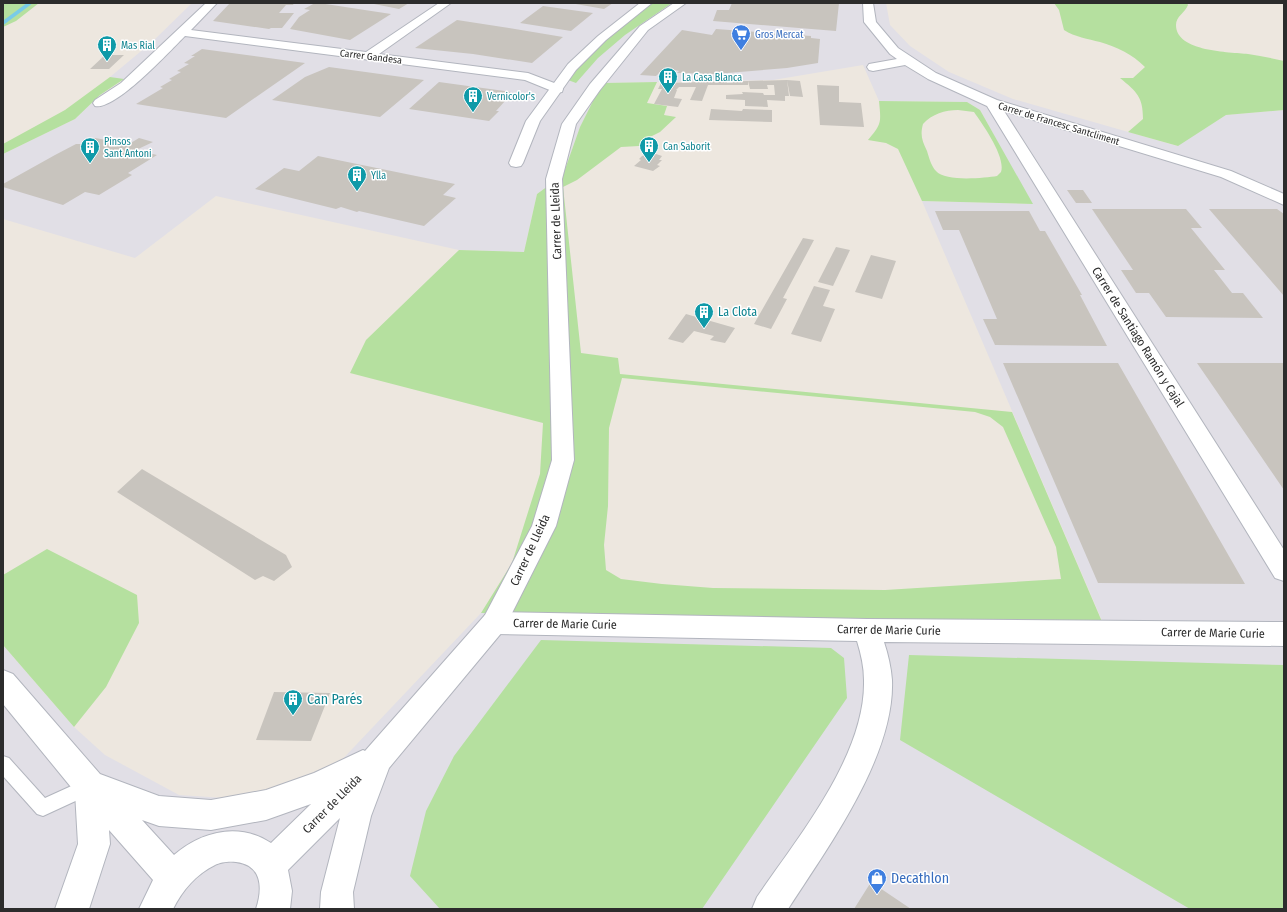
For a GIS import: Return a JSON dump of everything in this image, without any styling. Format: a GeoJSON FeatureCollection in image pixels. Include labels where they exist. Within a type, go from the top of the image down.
{"type":"FeatureCollection","features":[{"type":"Feature","properties":{"kind":"street"},"geometry":{"type":"LineString","coordinates":[[100,104],[126,86],[212,3]]}},
{"type":"Feature","properties":{"kind":"street"},"geometry":{"type":"LineString","coordinates":[[368,56],[436,8],[446,3]]}},
{"type":"Feature","properties":{"kind":"street"},"geometry":{"type":"LineString","coordinates":[[516,163],[533,121],[572,67],[602,38],[647,3]]}},
{"type":"Feature","properties":{"kind":"street","name":"Carrer de Lleida"},"geometry":{"type":"LineString","coordinates":[[271,865],[379,758],[494,623],[544,526],[563,460],[554,179],[565,112],[595,87],[644,28],[681,3]]}},
{"type":"Feature","properties":{"kind":"street","name":"Carrer de Francesc Santcliment"},"geometry":{"type":"LineString","coordinates":[[868,3],[870,22],[894,51],[932,76],[992,103],[1226,174],[1284,200]]}},
{"type":"Feature","properties":{"kind":"street","name":"Carrer Gandesa"},"geometry":{"type":"LineString","coordinates":[[183,32],[530,77],[557,88]]}},
{"type":"Feature","properties":{"kind":"street"},"geometry":{"type":"LineString","coordinates":[[873,67],[908,61]]}},
{"type":"Feature","properties":{"kind":"street"},"geometry":{"type":"LineString","coordinates":[[530,77],[551,76],[572,67]]}},
{"type":"Feature","properties":{"kind":"street"},"geometry":{"type":"LineString","coordinates":[[557,88],[565,112]]}},
{"type":"Feature","properties":{"kind":"street","name":"Carrer de Santiago Ramón y Cajal"},"geometry":{"type":"LineString","coordinates":[[992,103],[1284,571]]}},
{"type":"Feature","properties":{"kind":"street","name":"Carrer de Marie Curie"},"geometry":{"type":"LineString","coordinates":[[494,623],[868,630],[1284,634]]}},
{"type":"Feature","properties":{"kind":"street"},"geometry":{"type":"LineString","coordinates":[[769,909],[837,804],[864,750],[873,718],[878,687],[875,654],[868,630]]}},
{"type":"Feature","properties":{"kind":"street"},"geometry":{"type":"LineString","coordinates":[[3,683],[90,786],[173,878]]}},
{"type":"Feature","properties":{"kind":"street"},"geometry":{"type":"LineString","coordinates":[[90,786],[159,811],[211,815],[266,805],[319,786],[379,758]]}},
{"type":"Feature","properties":{"kind":"street"},"geometry":{"type":"LineString","coordinates":[[337,909],[337,892],[356,816],[379,758]]}},
{"type":"Feature","properties":{"kind":"street"},"geometry":{"type":"LineString","coordinates":[[72,909],[75,904],[94,844],[90,786]]}},
{"type":"Feature","properties":{"kind":"street"},"geometry":{"type":"LineString","coordinates":[[156,909],[165,889],[173,878],[199,856],[227,846],[241,846],[253,850],[263,856],[271,865],[275,877],[276,891],[273,909]]}},
{"type":"Feature","properties":{"kind":"lane"},"geometry":{"type":"LineString","coordinates":[[3,764],[43,808],[90,786]]}},
{"type":"Feature","properties":{"kind":"shaded area"},"geometry":{"type":"Polygon","coordinates":[[[192,3],[886,3],[890,25],[910,46],[949,72],[1013,99],[1177,146],[1226,115],[1284,110],[1284,909],[3,909],[3,645],[74,727],[105,755],[179,795],[240,799],[337,765],[481,613],[1103,623],[922,201],[1032,204],[980,110],[967,102],[879,101],[863,65],[773,80],[604,83],[596,95],[580,127],[563,175],[537,194],[524,252],[459,250],[216,196],[135,258],[3,219],[3,154],[75,119],[100,95],[124,80],[110,77],[152,42],[192,3]]]}},
{"type":"Feature","properties":{"kind":"green space"},"geometry":{"type":"Polygon","coordinates":[[[3,3],[39,3],[16,21],[3,27],[3,3]]]}},
{"type":"Feature","properties":{"kind":"green space"},"geometry":{"type":"Polygon","coordinates":[[[653,3],[672,3],[625,35],[598,58],[576,83],[568,80],[587,58],[608,38],[653,3]]]}},
{"type":"Feature","properties":{"kind":"green space"},"geometry":{"type":"Polygon","coordinates":[[[1054,3],[1187,3],[1187,8],[1176,22],[1178,34],[1185,41],[1194,46],[1205,49],[1248,54],[1284,61],[1284,110],[1226,115],[1178,146],[1128,132],[1143,119],[1143,111],[1140,100],[1135,91],[1120,78],[1133,78],[1145,67],[1135,58],[1112,46],[1077,36],[1064,30],[1059,10],[1054,3]]]}},
{"type":"Feature","properties":{"kind":"green space"},"geometry":{"type":"Polygon","coordinates":[[[110,77],[124,79],[100,95],[75,119],[3,154],[3,144],[65,110],[110,77]]]}},
{"type":"Feature","properties":{"kind":"green space"},"geometry":{"type":"Polygon","coordinates":[[[657,82],[647,103],[667,106],[664,115],[676,117],[660,132],[642,141],[639,146],[621,147],[577,180],[563,187],[581,353],[618,358],[620,374],[1012,412],[1103,624],[481,613],[512,563],[540,474],[543,423],[350,373],[366,340],[459,250],[524,252],[537,194],[563,175],[580,127],[596,95],[604,83],[657,82]],[[622,378],[609,428],[608,506],[604,545],[606,570],[621,579],[713,588],[885,590],[1061,579],[1056,547],[1003,427],[990,417],[975,412],[622,378]]]}},
{"type":"Feature","properties":{"kind":"green space"},"geometry":{"type":"Polygon","coordinates":[[[879,101],[967,102],[980,110],[1033,204],[922,201],[898,149],[886,143],[868,140],[880,122],[879,101]],[[958,110],[948,111],[935,115],[923,124],[922,138],[930,161],[936,171],[941,174],[956,178],[974,178],[997,176],[1001,172],[1002,166],[1000,158],[993,141],[974,112],[958,110]]]}},
{"type":"Feature","properties":{"kind":"green space"},"geometry":{"type":"Polygon","coordinates":[[[47,549],[137,595],[139,623],[106,687],[74,727],[3,645],[3,575],[47,549]]]}},
{"type":"Feature","properties":{"kind":"green space"},"geometry":{"type":"Polygon","coordinates":[[[541,640],[831,648],[844,658],[847,698],[702,909],[440,909],[410,876],[426,811],[454,756],[541,640]]]}},
{"type":"Feature","properties":{"kind":"green space"},"geometry":{"type":"Polygon","coordinates":[[[909,655],[1284,665],[1284,909],[1190,909],[900,740],[909,655]]]}},
{"type":"Feature","properties":{"kind":"building"},"geometry":{"type":"Polygon","coordinates":[[[230,3],[294,3],[293,5],[286,5],[279,13],[294,13],[282,28],[269,29],[213,21],[230,3]]]}},
{"type":"Feature","properties":{"kind":"building"},"geometry":{"type":"Polygon","coordinates":[[[315,3],[391,14],[350,40],[290,29],[299,17],[310,10],[304,9],[315,3]]]}},
{"type":"Feature","properties":{"kind":"building"},"geometry":{"type":"Polygon","coordinates":[[[369,3],[409,3],[399,9],[369,3]]]}},
{"type":"Feature","properties":{"kind":"building"},"geometry":{"type":"Polygon","coordinates":[[[570,3],[613,3],[604,9],[570,3]]]}},
{"type":"Feature","properties":{"kind":"building"},"geometry":{"type":"Polygon","coordinates":[[[732,3],[839,3],[836,31],[713,21],[717,10],[729,10],[732,3]]]}},
{"type":"Feature","properties":{"kind":"building"},"geometry":{"type":"Polygon","coordinates":[[[543,6],[593,13],[571,31],[520,23],[543,6]]]}},
{"type":"Feature","properties":{"kind":"building"},"geometry":{"type":"Polygon","coordinates":[[[457,20],[563,37],[532,63],[473,54],[415,48],[457,20]]]}},
{"type":"Feature","properties":{"kind":"building","name":"Gros Mercat"},"geometry":{"type":"Polygon","coordinates":[[[716,29],[811,36],[811,38],[820,39],[818,63],[787,68],[715,74],[677,73],[679,71],[665,68],[656,76],[640,75],[682,30],[712,35],[716,29]]]}},
{"type":"Feature","properties":{"kind":"building"},"geometry":{"type":"Polygon","coordinates":[[[202,49],[305,63],[226,118],[136,104],[163,88],[160,87],[172,80],[169,79],[181,72],[177,71],[189,64],[184,63],[195,56],[191,56],[202,49]]]}},
{"type":"Feature","properties":{"kind":"building","name":"Mas Rial"},"geometry":{"type":"Polygon","coordinates":[[[105,55],[124,55],[109,69],[90,69],[105,55]]]}},
{"type":"Feature","properties":{"kind":"building"},"geometry":{"type":"Polygon","coordinates":[[[329,67],[424,80],[380,117],[272,100],[305,77],[329,67]]]}},
{"type":"Feature","properties":{"kind":"building"},"geometry":{"type":"Polygon","coordinates":[[[787,80],[800,81],[803,97],[790,96],[787,80]]]}},
{"type":"Feature","properties":{"kind":"building"},"geometry":{"type":"Polygon","coordinates":[[[787,80],[789,96],[785,96],[785,101],[767,100],[768,107],[745,106],[745,100],[726,99],[726,95],[743,94],[742,92],[775,95],[774,85],[767,85],[768,89],[750,89],[748,81],[787,80]]]}},
{"type":"Feature","properties":{"kind":"building"},"geometry":{"type":"Polygon","coordinates":[[[748,81],[748,85],[708,85],[702,101],[690,100],[696,87],[679,87],[676,90],[674,98],[682,99],[678,107],[654,104],[662,89],[658,89],[661,83],[748,81]]]}},
{"type":"Feature","properties":{"kind":"building"},"geometry":{"type":"Polygon","coordinates":[[[439,82],[511,92],[502,101],[505,101],[496,111],[499,111],[489,121],[409,109],[439,82]]]}},
{"type":"Feature","properties":{"kind":"building"},"geometry":{"type":"Polygon","coordinates":[[[817,85],[839,86],[839,102],[861,103],[864,127],[820,125],[817,85]]]}},
{"type":"Feature","properties":{"kind":"building"},"geometry":{"type":"Polygon","coordinates":[[[711,109],[742,111],[743,109],[772,110],[772,122],[709,120],[711,109]]]}},
{"type":"Feature","properties":{"kind":"building","name":"Pinsos Sant Antoni"},"geometry":{"type":"Polygon","coordinates":[[[95,138],[129,144],[139,138],[153,142],[136,150],[157,155],[128,173],[132,175],[99,195],[85,192],[63,205],[3,187],[3,184],[55,155],[76,144],[85,144],[95,138]]]}},
{"type":"Feature","properties":{"kind":"building","name":"Can Saborit"},"geometry":{"type":"Polygon","coordinates":[[[650,152],[662,156],[659,160],[662,160],[657,165],[660,166],[653,171],[634,166],[641,160],[639,159],[642,156],[650,152]]]}},
{"type":"Feature","properties":{"kind":"building","name":"Ylla"},"geometry":{"type":"Polygon","coordinates":[[[318,156],[455,184],[443,195],[456,198],[424,226],[359,211],[357,212],[341,207],[336,209],[255,189],[284,168],[299,171],[318,156]]]}},
{"type":"Feature","properties":{"kind":"building"},"geometry":{"type":"Polygon","coordinates":[[[1067,190],[1083,190],[1092,203],[1076,203],[1067,190]]]}},
{"type":"Feature","properties":{"kind":"building"},"geometry":{"type":"Polygon","coordinates":[[[1092,209],[1186,209],[1202,228],[1191,228],[1225,270],[1214,270],[1232,293],[1243,293],[1263,318],[1166,317],[1149,293],[1136,293],[1121,270],[1133,270],[1092,209]]]}},
{"type":"Feature","properties":{"kind":"building"},"geometry":{"type":"Polygon","coordinates":[[[1209,209],[1277,209],[1284,214],[1284,296],[1209,209]]]}},
{"type":"Feature","properties":{"kind":"building"},"geometry":{"type":"Polygon","coordinates":[[[935,211],[1029,211],[1040,231],[1045,231],[1082,295],[1080,295],[1107,346],[995,345],[983,319],[997,319],[959,230],[943,230],[935,211]]]}},
{"type":"Feature","properties":{"kind":"building"},"geometry":{"type":"Polygon","coordinates":[[[803,238],[814,240],[783,298],[787,299],[771,329],[754,324],[803,238]]]}},
{"type":"Feature","properties":{"kind":"building"},"geometry":{"type":"Polygon","coordinates":[[[836,247],[850,250],[833,286],[818,282],[836,247]]]}},
{"type":"Feature","properties":{"kind":"building"},"geometry":{"type":"Polygon","coordinates":[[[871,255],[896,261],[882,299],[855,292],[871,255]]]}},
{"type":"Feature","properties":{"kind":"building"},"geometry":{"type":"Polygon","coordinates":[[[814,286],[830,290],[823,306],[835,309],[821,342],[791,334],[814,286]]]}},
{"type":"Feature","properties":{"kind":"building","name":"La Clota"},"geometry":{"type":"Polygon","coordinates":[[[686,314],[735,328],[725,343],[710,340],[714,336],[694,331],[683,343],[668,339],[686,314]]]}},
{"type":"Feature","properties":{"kind":"building"},"geometry":{"type":"Polygon","coordinates":[[[1003,363],[1118,363],[1245,584],[1098,583],[1003,363]]]}},
{"type":"Feature","properties":{"kind":"building"},"geometry":{"type":"Polygon","coordinates":[[[1197,363],[1284,363],[1284,490],[1217,392],[1197,363]]]}},
{"type":"Feature","properties":{"kind":"building"},"geometry":{"type":"Polygon","coordinates":[[[142,469],[286,555],[292,567],[274,581],[263,576],[255,580],[117,492],[142,469]]]}},
{"type":"Feature","properties":{"kind":"building","name":"Can Parés"},"geometry":{"type":"Polygon","coordinates":[[[274,692],[330,693],[311,741],[256,740],[274,692]]]}},
{"type":"Feature","properties":{"kind":"building","name":"Decathlon"},"geometry":{"type":"Polygon","coordinates":[[[871,882],[911,909],[854,909],[871,882]]]}},
{"type":"Feature","properties":{"kind":"waterway"},"geometry":{"type":"LineString","coordinates":[[3,23],[30,3]]}},
{"type":"Feature","properties":{"kind":"place","name":"Gros Mercat"},"geometry":{"type":"Point","coordinates":[741,51]}},
{"type":"Feature","properties":{"kind":"place","name":"Mas Rial"},"geometry":{"type":"Point","coordinates":[107,62]}},
{"type":"Feature","properties":{"kind":"place","name":"La Casa Blanca"},"geometry":{"type":"Point","coordinates":[668,94]}},
{"type":"Feature","properties":{"kind":"place","name":"Vernicolor's"},"geometry":{"type":"Point","coordinates":[473,113]}},
{"type":"Feature","properties":{"kind":"place","name":"Can Saborit"},"geometry":{"type":"Point","coordinates":[649,163]}},
{"type":"Feature","properties":{"kind":"place","name":"Pinsos Sant Antoni"},"geometry":{"type":"Point","coordinates":[90,164]}},
{"type":"Feature","properties":{"kind":"place","name":"Ylla"},"geometry":{"type":"Point","coordinates":[357,192]}},
{"type":"Feature","properties":{"kind":"place","name":"La Clota"},"geometry":{"type":"Point","coordinates":[704,329]}},
{"type":"Feature","properties":{"kind":"place","name":"Can Parés"},"geometry":{"type":"Point","coordinates":[293,716]}},
{"type":"Feature","properties":{"kind":"place","name":"Decathlon"},"geometry":{"type":"Point","coordinates":[877,895]}}]}
